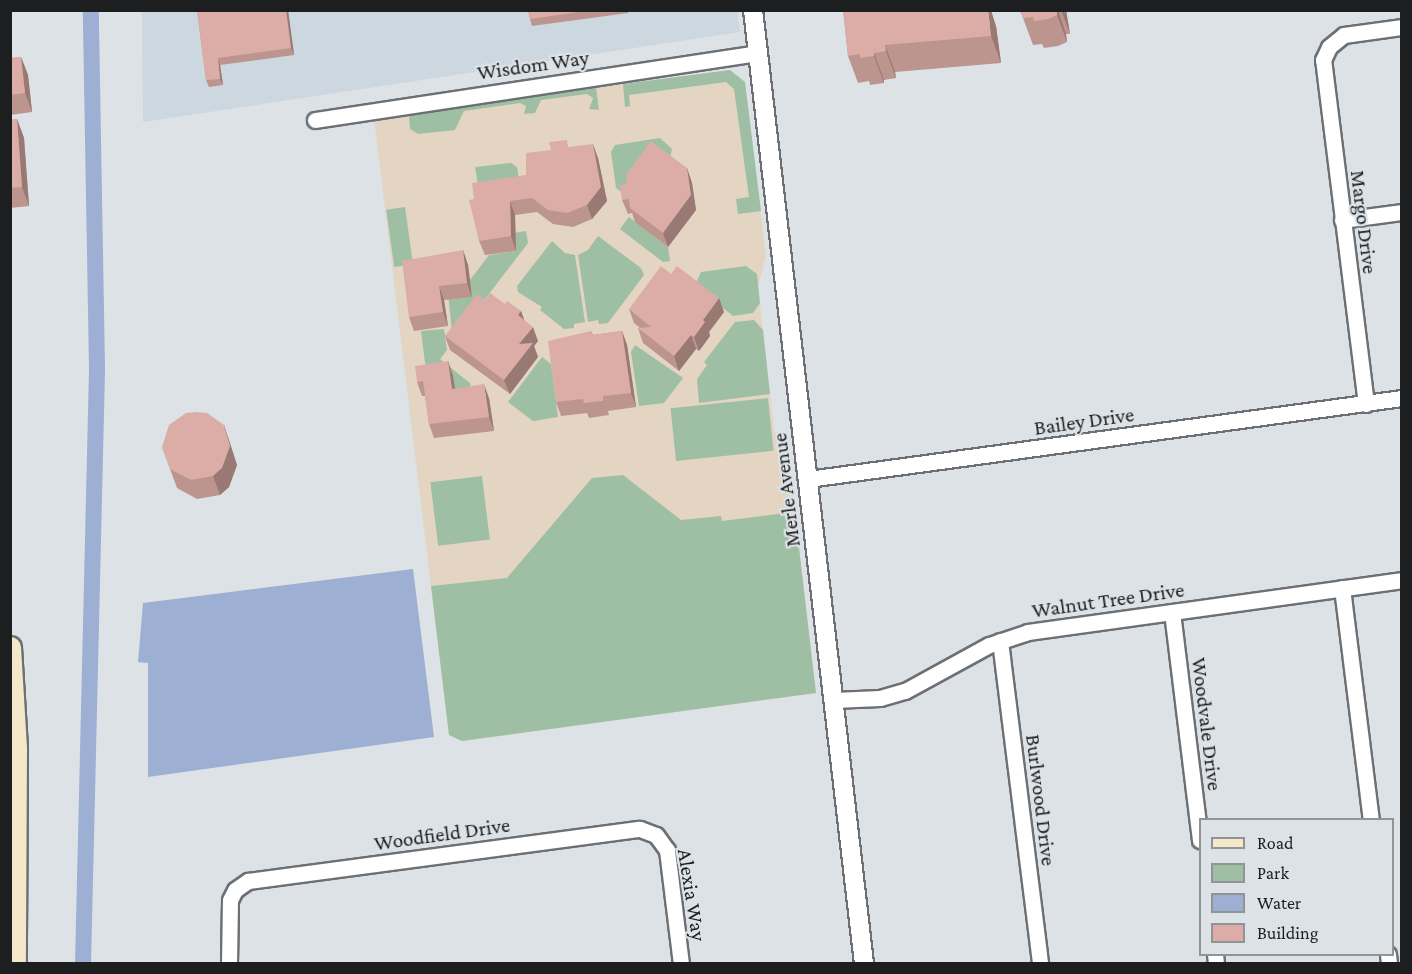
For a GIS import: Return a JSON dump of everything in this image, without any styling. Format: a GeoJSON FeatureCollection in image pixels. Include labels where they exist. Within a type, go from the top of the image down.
{"type":"FeatureCollection","features":[{"type":"Feature","properties":{"kind":"main road"},"geometry":{"type":"LineString","coordinates":[[10,647],[16,748],[15,963]]}},
{"type":"Feature","properties":{"kind":"street","name":"Merle Avenue"},"geometry":{"type":"LineString","coordinates":[[753,10],[864,963]]}},
{"type":"Feature","properties":{"kind":"street","name":"Margo Drive"},"geometry":{"type":"LineString","coordinates":[[1366,404],[1323,60],[1329,46],[1344,35],[1401,27]]}},
{"type":"Feature","properties":{"kind":"street","name":"Wisdom Way"},"geometry":{"type":"LineString","coordinates":[[315,120],[758,53]]}},
{"type":"Feature","properties":{"kind":"street"},"geometry":{"type":"LineString","coordinates":[[1342,220],[1401,212]]}},
{"type":"Feature","properties":{"kind":"street","name":"Bailey Drive"},"geometry":{"type":"LineString","coordinates":[[808,479],[1401,398]]}},
{"type":"Feature","properties":{"kind":"street","name":"Walnut Tree Drive"},"geometry":{"type":"LineString","coordinates":[[833,700],[880,698],[905,691],[1000,641],[1028,632],[1401,580]]}},
{"type":"Feature","properties":{"kind":"street"},"geometry":{"type":"LineString","coordinates":[[1342,588],[1371,818]]}},
{"type":"Feature","properties":{"kind":"street","name":"Woodvale Drive"},"geometry":{"type":"LineString","coordinates":[[1172,612],[1199,832]]}},
{"type":"Feature","properties":{"kind":"street","name":"Burlwood Drive"},"geometry":{"type":"LineString","coordinates":[[1000,641],[1040,963]]}},
{"type":"Feature","properties":{"kind":"street","name":"Woodfield Drive"},"geometry":{"type":"LineString","coordinates":[[229,963],[230,900],[235,890],[248,881],[640,829],[656,835]]}},
{"type":"Feature","properties":{"kind":"street","name":"Alexia Way"},"geometry":{"type":"LineString","coordinates":[[656,835],[667,850],[681,963]]}},
{"type":"Feature","properties":{"kind":"shaded area"},"geometry":{"type":"Polygon","coordinates":[[[737,10],[740,32],[143,122],[142,11],[737,10]]]}},
{"type":"Feature","properties":{"kind":"shaded area"},"geometry":{"type":"Polygon","coordinates":[[[730,70],[745,82],[766,256],[758,287],[774,430],[788,452],[816,693],[462,741],[449,735],[374,118],[730,70]]]}},
{"type":"Feature","properties":{"kind":"green space"},"geometry":{"type":"Polygon","coordinates":[[[730,70],[745,82],[761,211],[738,214],[736,199],[749,197],[734,89],[726,82],[629,95],[630,106],[625,107],[623,84],[730,70]]]}},
{"type":"Feature","properties":{"kind":"green space"},"geometry":{"type":"Polygon","coordinates":[[[596,88],[599,110],[589,109],[593,98],[587,94],[541,100],[535,113],[524,114],[526,106],[520,103],[464,111],[455,130],[418,134],[410,129],[409,114],[596,88]]]}},
{"type":"Feature","properties":{"kind":"green space"},"geometry":{"type":"Polygon","coordinates":[[[660,138],[672,149],[669,161],[627,196],[616,188],[611,152],[615,145],[660,138]]]}},
{"type":"Feature","properties":{"kind":"green space"},"geometry":{"type":"Polygon","coordinates":[[[511,163],[517,167],[523,207],[480,197],[475,167],[511,163]]]}},
{"type":"Feature","properties":{"kind":"green space"},"geometry":{"type":"Polygon","coordinates":[[[405,207],[413,264],[394,267],[386,210],[405,207]]]}},
{"type":"Feature","properties":{"kind":"green space"},"geometry":{"type":"Polygon","coordinates":[[[629,217],[668,247],[670,261],[663,262],[620,229],[629,217]]]}},
{"type":"Feature","properties":{"kind":"green space"},"geometry":{"type":"Polygon","coordinates":[[[526,231],[528,243],[453,341],[447,284],[472,297],[470,280],[489,255],[516,251],[514,233],[526,231]]]}},
{"type":"Feature","properties":{"kind":"green space"},"geometry":{"type":"Polygon","coordinates":[[[598,236],[641,268],[644,275],[608,323],[599,324],[598,320],[588,322],[578,255],[588,250],[598,236]]]}},
{"type":"Feature","properties":{"kind":"green space"},"geometry":{"type":"Polygon","coordinates":[[[552,241],[565,253],[575,255],[585,322],[574,324],[574,328],[564,329],[540,310],[542,307],[518,292],[517,286],[552,241]]]}},
{"type":"Feature","properties":{"kind":"green space"},"geometry":{"type":"Polygon","coordinates":[[[746,266],[757,274],[760,303],[753,313],[733,316],[695,286],[701,272],[746,266]]]}},
{"type":"Feature","properties":{"kind":"green space"},"geometry":{"type":"Polygon","coordinates":[[[754,320],[763,330],[770,394],[699,403],[697,379],[707,365],[704,362],[735,322],[754,320]]]}},
{"type":"Feature","properties":{"kind":"green space"},"geometry":{"type":"Polygon","coordinates":[[[444,329],[447,350],[440,359],[471,384],[465,394],[427,379],[421,331],[444,329]]]}},
{"type":"Feature","properties":{"kind":"green space"},"geometry":{"type":"Polygon","coordinates":[[[635,345],[683,378],[664,403],[639,406],[631,352],[635,345]]]}},
{"type":"Feature","properties":{"kind":"green space"},"geometry":{"type":"Polygon","coordinates":[[[542,357],[551,364],[558,417],[533,421],[508,402],[542,357]]]}},
{"type":"Feature","properties":{"kind":"green space"},"geometry":{"type":"Polygon","coordinates":[[[768,398],[774,451],[676,461],[671,408],[768,398]]]}},
{"type":"Feature","properties":{"kind":"green space"},"geometry":{"type":"Polygon","coordinates":[[[623,475],[681,520],[721,516],[722,521],[786,513],[790,540],[798,539],[816,693],[462,741],[449,735],[431,586],[507,578],[592,478],[623,475]]]}},
{"type":"Feature","properties":{"kind":"green space"},"geometry":{"type":"Polygon","coordinates":[[[482,476],[490,540],[438,546],[430,482],[482,476]]]}},
{"type":"Feature","properties":{"kind":"water"},"geometry":{"type":"Polygon","coordinates":[[[413,569],[434,737],[148,777],[148,663],[138,662],[143,603],[413,569]]]}},
{"type":"Feature","properties":{"kind":"building"},"geometry":{"type":"Polygon","coordinates":[[[197,10],[286,10],[291,48],[218,58],[220,79],[206,80],[197,10]]]}},
{"type":"Feature","properties":{"kind":"building"},"geometry":{"type":"Polygon","coordinates":[[[528,10],[593,10],[530,19],[528,10]]]}},
{"type":"Feature","properties":{"kind":"building"},"geometry":{"type":"Polygon","coordinates":[[[843,10],[988,10],[991,36],[885,45],[886,51],[874,53],[874,56],[860,58],[860,54],[848,56],[843,10]]]}},
{"type":"Feature","properties":{"kind":"building"},"geometry":{"type":"Polygon","coordinates":[[[1020,10],[1057,10],[1057,15],[1034,21],[1033,17],[1023,18],[1020,10]]]}},
{"type":"Feature","properties":{"kind":"building"},"geometry":{"type":"Polygon","coordinates":[[[21,57],[25,93],[10,95],[10,58],[21,57]]]}},
{"type":"Feature","properties":{"kind":"building"},"geometry":{"type":"Polygon","coordinates":[[[17,119],[22,187],[10,188],[10,120],[17,119]]]}},
{"type":"Feature","properties":{"kind":"building"},"geometry":{"type":"Polygon","coordinates":[[[567,140],[568,147],[593,144],[601,187],[587,205],[567,213],[548,210],[532,198],[510,201],[511,236],[479,241],[469,200],[474,199],[472,183],[526,175],[526,153],[551,150],[549,142],[567,140]]]}},
{"type":"Feature","properties":{"kind":"building"},"geometry":{"type":"Polygon","coordinates":[[[651,141],[687,168],[691,195],[663,233],[630,208],[629,199],[622,200],[620,185],[627,184],[626,175],[651,141]]]}},
{"type":"Feature","properties":{"kind":"building"},"geometry":{"type":"Polygon","coordinates":[[[463,250],[467,283],[439,286],[443,312],[409,317],[402,261],[463,250]]]}},
{"type":"Feature","properties":{"kind":"building"},"geometry":{"type":"Polygon","coordinates":[[[661,266],[671,274],[677,266],[719,298],[694,337],[691,335],[674,356],[638,328],[651,327],[629,309],[661,266]]]}},
{"type":"Feature","properties":{"kind":"building"},"geometry":{"type":"Polygon","coordinates":[[[490,293],[505,304],[507,301],[521,311],[518,315],[533,327],[519,344],[533,343],[504,380],[445,336],[477,294],[485,300],[490,293]]]}},
{"type":"Feature","properties":{"kind":"building"},"geometry":{"type":"Polygon","coordinates":[[[591,331],[592,335],[622,331],[631,393],[603,396],[603,401],[584,403],[583,399],[556,402],[548,341],[591,331]]]}},
{"type":"Feature","properties":{"kind":"building"},"geometry":{"type":"Polygon","coordinates":[[[448,361],[452,389],[484,384],[489,417],[429,424],[423,381],[417,382],[415,366],[448,361]]]}},
{"type":"Feature","properties":{"kind":"building"},"geometry":{"type":"Polygon","coordinates":[[[186,413],[207,413],[224,425],[230,446],[222,468],[213,476],[191,480],[170,469],[162,447],[169,425],[186,413]]]}},
{"type":"Feature","properties":{"kind":"waterway"},"geometry":{"type":"LineString","coordinates":[[83,964],[97,368],[91,10]]}}]}
